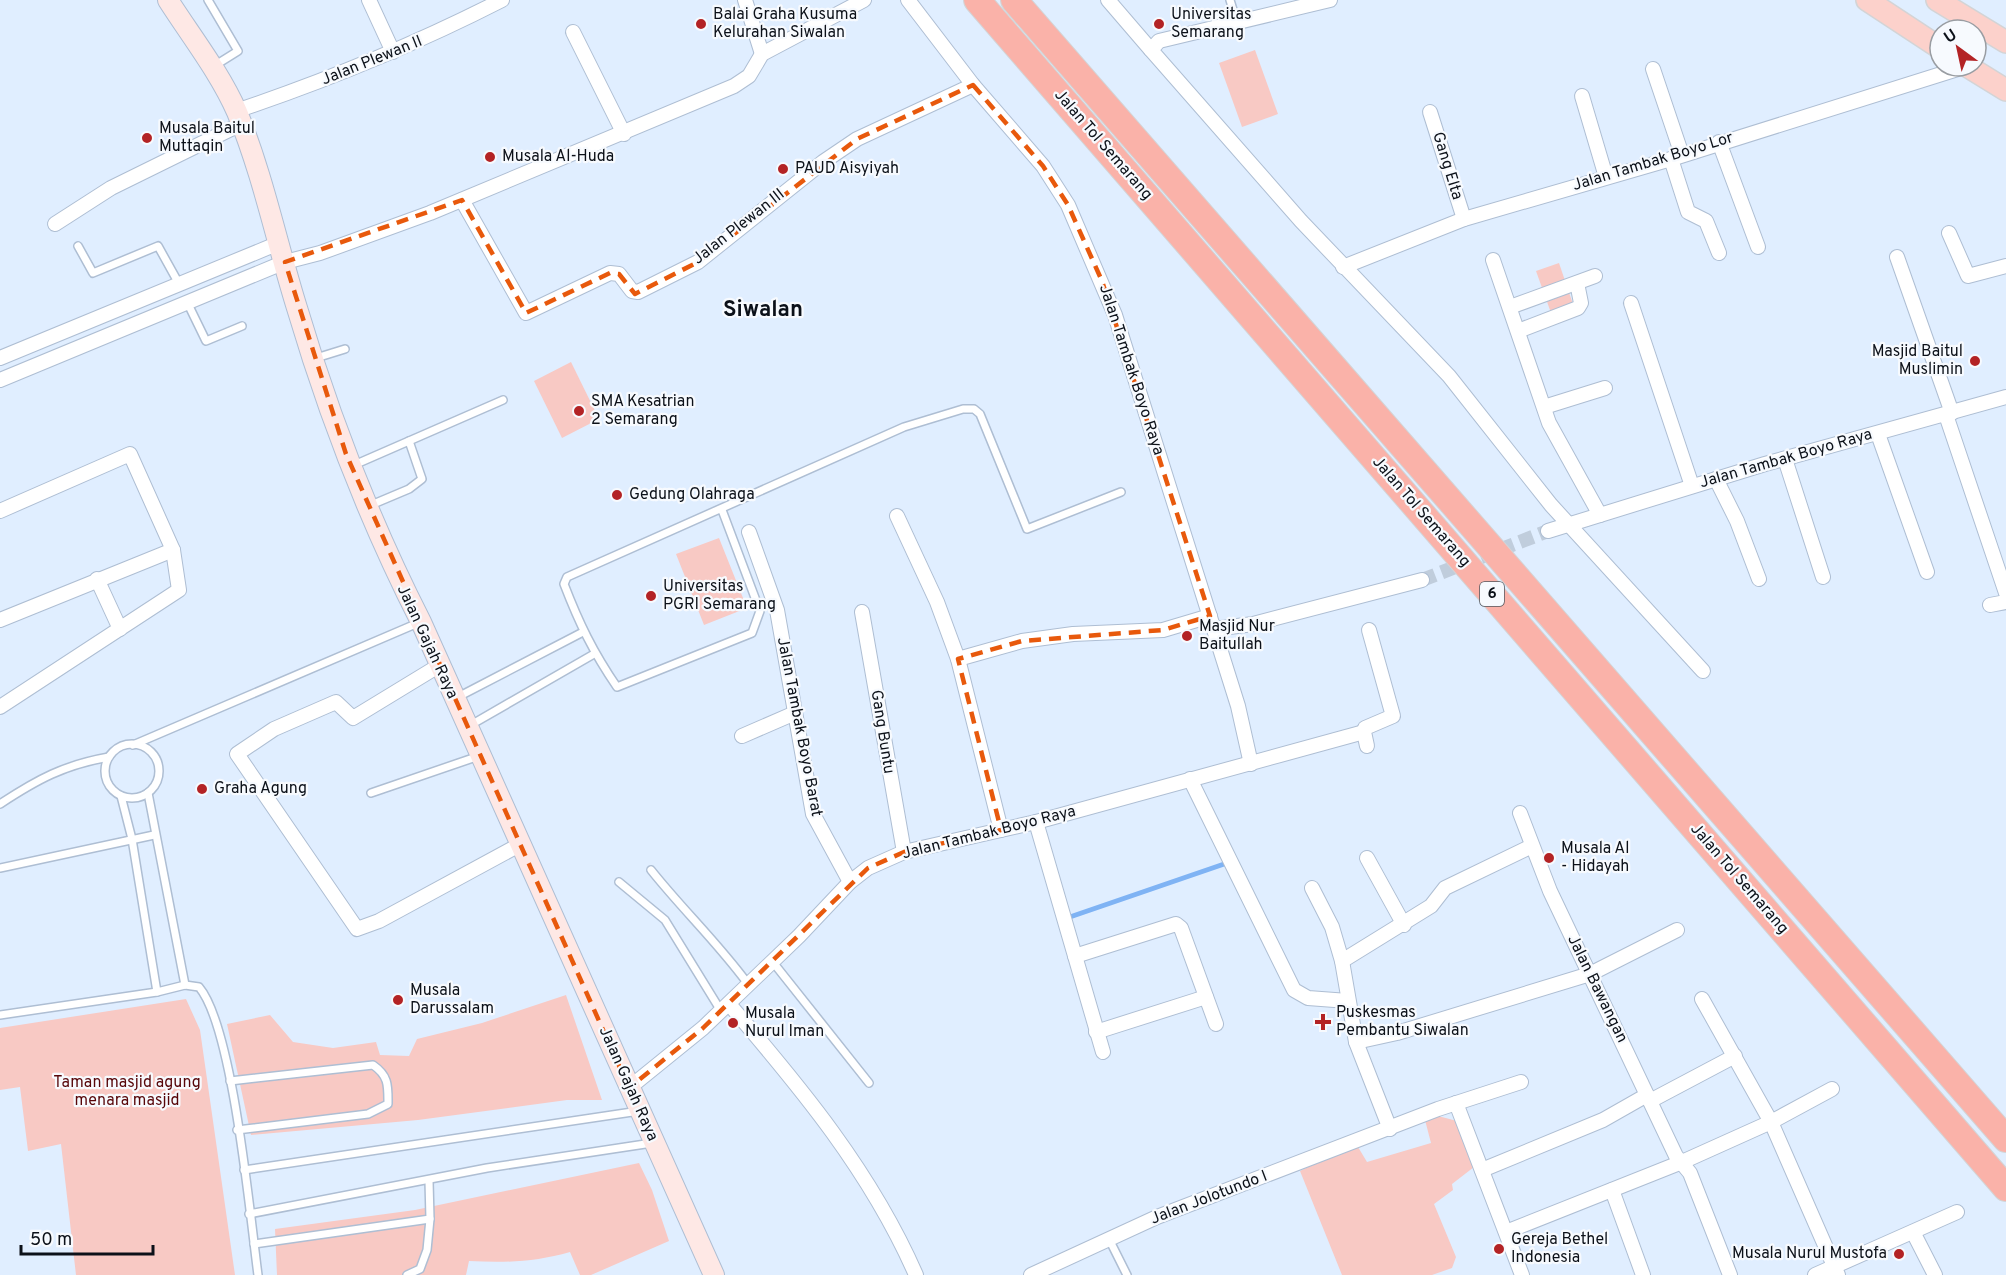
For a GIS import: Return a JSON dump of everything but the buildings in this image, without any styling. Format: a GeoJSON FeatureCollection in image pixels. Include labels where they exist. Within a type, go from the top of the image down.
{"type":"FeatureCollection","features":[{"type":"Feature","properties":{"kind":"highway","name":"Jalan Tol Semarang"},"geometry":{"type":"LineString","coordinates":[[977,0],[2006,1188]]}},
{"type":"Feature","properties":{"kind":"highway","name":"Jalan Tol Semarang"},"geometry":{"type":"LineString","coordinates":[[1014,0],[2006,1139]]}},
{"type":"Feature","properties":{"kind":"main road","name":"Jalan Gajah Raya"},"geometry":{"type":"LineString","coordinates":[[168,0],[239,117],[285,262],[312,359],[351,466],[466,728],[521,844],[714,1275]]}},
{"type":"Feature","properties":{"kind":"main road"},"geometry":{"type":"LineString","coordinates":[[1867,0],[1928,40]]}},
{"type":"Feature","properties":{"kind":"main road"},"geometry":{"type":"LineString","coordinates":[[1940,1],[2006,42]]}},
{"type":"Feature","properties":{"kind":"main road"},"geometry":{"type":"LineString","coordinates":[[1986,78],[2006,90]]}},
{"type":"Feature","properties":{"kind":"street"},"geometry":{"type":"LineString","coordinates":[[369,0],[393,52]]}},
{"type":"Feature","properties":{"kind":"street","name":"Jalan Plewan II"},"geometry":{"type":"LineString","coordinates":[[55,224],[239,117],[428,38],[502,0]]}},
{"type":"Feature","properties":{"kind":"street"},"geometry":{"type":"LineString","coordinates":[[745,0],[762,54]]}},
{"type":"Feature","properties":{"kind":"street"},"geometry":{"type":"LineString","coordinates":[[0,380],[285,262],[320,253],[462,200],[734,86],[749,76],[762,54],[864,0]]}},
{"type":"Feature","properties":{"kind":"street"},"geometry":{"type":"LineString","coordinates":[[908,0],[972,85]]}},
{"type":"Feature","properties":{"kind":"street"},"geometry":{"type":"LineString","coordinates":[[1108,0],[1155,45],[1343,267],[1449,376],[1568,525],[1703,671]]}},
{"type":"Feature","properties":{"kind":"street"},"geometry":{"type":"LineString","coordinates":[[1155,45],[1330,0]]}},
{"type":"Feature","properties":{"kind":"street"},"geometry":{"type":"LineString","coordinates":[[573,32],[624,134]]}},
{"type":"Feature","properties":{"kind":"street"},"geometry":{"type":"LineString","coordinates":[[1653,69],[1688,212],[1706,221],[1719,253]]}},
{"type":"Feature","properties":{"kind":"street","name":"Jalan Tambak Boyo Lor"},"geometry":{"type":"LineString","coordinates":[[1343,267],[1464,219],[1676,157],[1928,78]]}},
{"type":"Feature","properties":{"kind":"street","name":"Jalan Plewan III"},"geometry":{"type":"LineString","coordinates":[[462,200],[526,313],[610,273],[619,274],[632,291],[638,292],[698,262],[824,162],[857,140],[972,85]]}},
{"type":"Feature","properties":{"kind":"street","name":"Jalan Tambak Boyo Raya"},"geometry":{"type":"LineString","coordinates":[[972,85],[1043,165],[1068,205],[1097,270],[1115,315],[1238,706],[1251,764]]}},
{"type":"Feature","properties":{"kind":"street"},"geometry":{"type":"LineString","coordinates":[[1582,96],[1606,177]]}},
{"type":"Feature","properties":{"kind":"street","name":"Gang Elta"},"geometry":{"type":"LineString","coordinates":[[1430,112],[1464,219]]}},
{"type":"Feature","properties":{"kind":"street"},"geometry":{"type":"LineString","coordinates":[[1719,142],[1758,248]]}},
{"type":"Feature","properties":{"kind":"street"},"geometry":{"type":"LineString","coordinates":[[1948,233],[1968,276],[2006,266]]}},
{"type":"Feature","properties":{"kind":"street"},"geometry":{"type":"LineString","coordinates":[[0,358],[178,282],[279,243]]}},
{"type":"Feature","properties":{"kind":"street"},"geometry":{"type":"LineString","coordinates":[[1897,257],[2006,593]]}},
{"type":"Feature","properties":{"kind":"street"},"geometry":{"type":"LineString","coordinates":[[1492,260],[1554,435],[1600,515]]}},
{"type":"Feature","properties":{"kind":"street"},"geometry":{"type":"LineString","coordinates":[[1510,307],[1594,276]]}},
{"type":"Feature","properties":{"kind":"street"},"geometry":{"type":"LineString","coordinates":[[178,282],[188,304]]}},
{"type":"Feature","properties":{"kind":"street"},"geometry":{"type":"LineString","coordinates":[[1518,331],[1578,308],[1581,303],[1577,284]]}},
{"type":"Feature","properties":{"kind":"street"},"geometry":{"type":"LineString","coordinates":[[1631,303],[1692,486]]}},
{"type":"Feature","properties":{"kind":"street"},"geometry":{"type":"LineString","coordinates":[[1544,407],[1605,388]]}},
{"type":"Feature","properties":{"kind":"street","name":"Jalan Tambak Boyo Raya"},"geometry":{"type":"LineString","coordinates":[[1548,531],[1692,486],[2006,397]]}},
{"type":"Feature","properties":{"kind":"street"},"geometry":{"type":"LineString","coordinates":[[1878,434],[1927,572]]}},
{"type":"Feature","properties":{"kind":"street"},"geometry":{"type":"LineString","coordinates":[[0,511],[130,454],[173,550],[179,590],[0,707]]}},
{"type":"Feature","properties":{"kind":"street"},"geometry":{"type":"LineString","coordinates":[[1785,459],[1823,577]]}},
{"type":"Feature","properties":{"kind":"street"},"geometry":{"type":"LineString","coordinates":[[1716,479],[1737,521],[1759,579]]}},
{"type":"Feature","properties":{"kind":"street"},"geometry":{"type":"LineString","coordinates":[[897,516],[937,602],[958,659],[1000,830]]}},
{"type":"Feature","properties":{"kind":"street","name":"Jalan Tambak Boyo Barat"},"geometry":{"type":"LineString","coordinates":[[749,532],[777,610],[813,814],[850,882]]}},
{"type":"Feature","properties":{"kind":"street"},"geometry":{"type":"LineString","coordinates":[[0,620],[173,550]]}},
{"type":"Feature","properties":{"kind":"street"},"geometry":{"type":"LineString","coordinates":[[97,579],[120,629]]}},
{"type":"Feature","properties":{"kind":"street"},"geometry":{"type":"LineString","coordinates":[[958,659],[1022,640],[1095,632],[1163,630],[1212,623],[1252,624],[1422,580]]}},
{"type":"Feature","properties":{"kind":"street"},"geometry":{"type":"LineString","coordinates":[[1990,605],[2006,602]]}},
{"type":"Feature","properties":{"kind":"street","name":"Gang Buntu"},"geometry":{"type":"LineString","coordinates":[[862,612],[904,852]]}},
{"type":"Feature","properties":{"kind":"street","name":"Jalan Tambak Boyo Raya"},"geometry":{"type":"LineString","coordinates":[[629,1088],[658,1066],[725,1007],[850,882],[868,868],[904,852],[1036,822],[1251,764],[1365,739],[1369,725],[1391,719],[1393,716],[1369,630]]}},
{"type":"Feature","properties":{"kind":"street"},"geometry":{"type":"LineString","coordinates":[[440,665],[353,718],[336,702],[283,724],[238,750],[237,754],[357,929],[379,921],[521,844]]}},
{"type":"Feature","properties":{"kind":"street"},"geometry":{"type":"LineString","coordinates":[[741,736],[795,713]]}},
{"type":"Feature","properties":{"kind":"street"},"geometry":{"type":"LineString","coordinates":[[1190,779],[1294,990],[1308,998],[1348,1001]]}},
{"type":"Feature","properties":{"kind":"street","name":"Jalan Bawangan"},"geometry":{"type":"LineString","coordinates":[[1520,813],[1550,891],[1649,1098],[1690,1173],[1730,1275]]}},
{"type":"Feature","properties":{"kind":"street"},"geometry":{"type":"LineString","coordinates":[[1036,822],[1103,1052]]}},
{"type":"Feature","properties":{"kind":"street"},"geometry":{"type":"LineString","coordinates":[[1342,961],[1404,925],[1431,906],[1444,888],[1532,846]]}},
{"type":"Feature","properties":{"kind":"street"},"geometry":{"type":"LineString","coordinates":[[1367,858],[1404,925]]}},
{"type":"Feature","properties":{"kind":"street"},"geometry":{"type":"LineString","coordinates":[[1312,888],[1332,927],[1342,961],[1356,1042],[1390,1129]]}},
{"type":"Feature","properties":{"kind":"street"},"geometry":{"type":"LineString","coordinates":[[1075,956],[1176,924],[1181,928],[1216,1024]]}},
{"type":"Feature","properties":{"kind":"street"},"geometry":{"type":"LineString","coordinates":[[1356,1042],[1590,974],[1677,930]]}},
{"type":"Feature","properties":{"kind":"street"},"geometry":{"type":"LineString","coordinates":[[1096,1032],[1206,997]]}},
{"type":"Feature","properties":{"kind":"street"},"geometry":{"type":"LineString","coordinates":[[1702,999],[1771,1122],[1836,1271]]}},
{"type":"Feature","properties":{"kind":"street"},"geometry":{"type":"LineString","coordinates":[[725,1007],[804,1091],[854,1160],[916,1275]]}},
{"type":"Feature","properties":{"kind":"street"},"geometry":{"type":"LineString","coordinates":[[1482,1170],[1603,1120],[1735,1056]]}},
{"type":"Feature","properties":{"kind":"street","name":"Jalan Jolotundo I"},"geometry":{"type":"LineString","coordinates":[[1031,1275],[1157,1217],[1456,1104],[1521,1082]]}},
{"type":"Feature","properties":{"kind":"street"},"geometry":{"type":"LineString","coordinates":[[1506,1232],[1682,1162],[1771,1122],[1832,1089]]}},
{"type":"Feature","properties":{"kind":"street"},"geometry":{"type":"LineString","coordinates":[[1456,1104],[1522,1275]]}},
{"type":"Feature","properties":{"kind":"street"},"geometry":{"type":"LineString","coordinates":[[1612,1190],[1643,1275]]}},
{"type":"Feature","properties":{"kind":"street"},"geometry":{"type":"LineString","coordinates":[[1815,1275],[1836,1271],[1957,1212]]}},
{"type":"Feature","properties":{"kind":"street"},"geometry":{"type":"LineString","coordinates":[[1913,1232],[1935,1275]]}},
{"type":"Feature","properties":{"kind":"lane"},"geometry":{"type":"LineString","coordinates":[[208,0],[238,51],[211,68]]}},
{"type":"Feature","properties":{"kind":"lane"},"geometry":{"type":"LineString","coordinates":[[1230,0],[1237,23]]}},
{"type":"Feature","properties":{"kind":"lane"},"geometry":{"type":"LineString","coordinates":[[78,246],[93,273],[158,246],[178,282]]}},
{"type":"Feature","properties":{"kind":"lane"},"geometry":{"type":"LineString","coordinates":[[188,304],[206,341],[242,326]]}},
{"type":"Feature","properties":{"kind":"lane"},"geometry":{"type":"LineString","coordinates":[[312,359],[345,349]]}},
{"type":"Feature","properties":{"kind":"lane"},"geometry":{"type":"LineString","coordinates":[[351,466],[503,400]]}},
{"type":"Feature","properties":{"kind":"lane"},"geometry":{"type":"LineString","coordinates":[[722,510],[760,611],[752,633],[617,687],[594,654],[583,632],[564,584],[570,574],[722,510],[884,435],[963,409],[974,409],[980,414],[1027,529],[1121,492]]}},
{"type":"Feature","properties":{"kind":"lane"},"geometry":{"type":"LineString","coordinates":[[368,507],[419,484],[422,479],[409,441]]}},
{"type":"Feature","properties":{"kind":"lane"},"geometry":{"type":"LineString","coordinates":[[133,745],[144,747],[158,763],[159,774],[155,785],[147,793],[130,798],[121,796],[106,779],[105,771],[110,757],[116,750],[133,745],[421,622]]}},
{"type":"Feature","properties":{"kind":"lane"},"geometry":{"type":"LineString","coordinates":[[454,699],[583,632]]}},
{"type":"Feature","properties":{"kind":"lane"},"geometry":{"type":"LineString","coordinates":[[466,728],[594,654]]}},
{"type":"Feature","properties":{"kind":"lane"},"geometry":{"type":"LineString","coordinates":[[371,793],[479,756]]}},
{"type":"Feature","properties":{"kind":"lane"},"geometry":{"type":"LineString","coordinates":[[0,804],[35,781],[76,763],[110,757]]}},
{"type":"Feature","properties":{"kind":"lane"},"geometry":{"type":"LineString","coordinates":[[147,793],[185,985]]}},
{"type":"Feature","properties":{"kind":"lane"},"geometry":{"type":"LineString","coordinates":[[121,796],[132,839],[157,992]]}},
{"type":"Feature","properties":{"kind":"lane"},"geometry":{"type":"LineString","coordinates":[[0,868],[154,835]]}},
{"type":"Feature","properties":{"kind":"lane"},"geometry":{"type":"LineString","coordinates":[[651,870],[684,912],[709,933],[748,984]]}},
{"type":"Feature","properties":{"kind":"lane"},"geometry":{"type":"LineString","coordinates":[[619,882],[664,920],[725,1007]]}},
{"type":"Feature","properties":{"kind":"lane"},"geometry":{"type":"LineString","coordinates":[[772,961],[869,1083]]}},
{"type":"Feature","properties":{"kind":"lane"},"geometry":{"type":"LineString","coordinates":[[0,1015],[157,992],[185,985],[199,987],[206,996],[230,1081],[258,1275]]}},
{"type":"Feature","properties":{"kind":"lane"},"geometry":{"type":"LineString","coordinates":[[230,1081],[374,1065],[384,1072],[388,1083],[388,1104],[368,1114],[237,1130]]}},
{"type":"Feature","properties":{"kind":"lane"},"geometry":{"type":"LineString","coordinates":[[244,1170],[640,1111]]}},
{"type":"Feature","properties":{"kind":"lane"},"geometry":{"type":"LineString","coordinates":[[249,1214],[487,1168],[655,1143]]}},
{"type":"Feature","properties":{"kind":"lane"},"geometry":{"type":"LineString","coordinates":[[407,1275],[420,1269],[427,1250],[430,1219],[429,1181]]}},
{"type":"Feature","properties":{"kind":"lane"},"geometry":{"type":"LineString","coordinates":[[254,1244],[430,1219]]}},
{"type":"Feature","properties":{"kind":"lane"},"geometry":{"type":"LineString","coordinates":[[1109,1239],[1127,1275]]}},
{"type":"Feature","properties":{"kind":"highlighted area"},"geometry":{"type":"Polygon","coordinates":[[[973,85],[1043,166],[1068,205],[1102,281],[1210,616],[1163,630],[1022,641],[958,659],[1001,830],[904,852],[868,868],[703,1028],[629,1088],[346,454],[285,262],[462,200],[526,313],[610,273],[619,274],[635,294],[698,262],[857,139],[973,85]]]}},
{"type":"Feature","properties":{"kind":"green space"},"geometry":{"type":"Polygon","coordinates":[[[1255,50],[1278,114],[1242,127],[1219,63],[1255,50]]]}},
{"type":"Feature","properties":{"kind":"green space"},"geometry":{"type":"Polygon","coordinates":[[[1559,263],[1577,316],[1555,324],[1536,271],[1559,263]]]}},
{"type":"Feature","properties":{"kind":"green space"},"geometry":{"type":"Polygon","coordinates":[[[571,362],[599,419],[562,438],[534,381],[571,362]]]}},
{"type":"Feature","properties":{"kind":"green space"},"geometry":{"type":"Polygon","coordinates":[[[719,538],[747,608],[704,625],[676,554],[719,538]]]}},
{"type":"Feature","properties":{"kind":"green space"},"geometry":{"type":"Polygon","coordinates":[[[566,995],[602,1100],[567,1100],[418,1120],[251,1135],[227,1024],[270,1015],[293,1042],[333,1048],[376,1042],[380,1055],[409,1056],[417,1039],[482,1023],[566,995]]]}},
{"type":"Feature","properties":{"kind":"green space","name":"Taman masjid agung menara masjid"},"geometry":{"type":"Polygon","coordinates":[[[186,999],[200,1030],[235,1275],[76,1275],[61,1144],[28,1151],[20,1087],[0,1090],[0,1028],[186,999]]]}},
{"type":"Feature","properties":{"kind":"green space"},"geometry":{"type":"Polygon","coordinates":[[[1438,1116],[1457,1121],[1474,1167],[1452,1184],[1453,1190],[1434,1204],[1456,1257],[1452,1268],[1432,1275],[1342,1275],[1300,1171],[1343,1150],[1358,1147],[1367,1162],[1431,1143],[1425,1120],[1438,1116]]]}},
{"type":"Feature","properties":{"kind":"green space"},"geometry":{"type":"Polygon","coordinates":[[[639,1163],[652,1190],[669,1241],[591,1275],[580,1275],[570,1252],[520,1261],[469,1261],[466,1275],[277,1275],[275,1229],[415,1210],[639,1163]]]}},
{"type":"Feature","properties":{"kind":"waterway"},"geometry":{"type":"LineString","coordinates":[[1064,919],[1230,862]]}},
{"type":"Feature","properties":{"kind":"tunnel"},"geometry":{"type":"LineString","coordinates":[[1422,580],[1548,531]]}},
{"type":"Feature","properties":{"kind":"place","name":"Balai Graha Kusuma Kelurahan Siwalan"},"geometry":{"type":"Point","coordinates":[701,24]}},
{"type":"Feature","properties":{"kind":"place","name":"Universitas Semarang"},"geometry":{"type":"Point","coordinates":[1159,24]}},
{"type":"Feature","properties":{"kind":"place","name":"Musala Baitul Muttaqin"},"geometry":{"type":"Point","coordinates":[147,138]}},
{"type":"Feature","properties":{"kind":"place","name":"Musala Al-Huda"},"geometry":{"type":"Point","coordinates":[490,157]}},
{"type":"Feature","properties":{"kind":"place","name":"PAUD Aisyiyah"},"geometry":{"type":"Point","coordinates":[783,169]}},
{"type":"Feature","properties":{"kind":"place","name":"Masjid Baitul Muslimin"},"geometry":{"type":"Point","coordinates":[1975,361]}},
{"type":"Feature","properties":{"kind":"place","name":"SMA Kesatrian 2 Semarang"},"geometry":{"type":"Point","coordinates":[579,411]}},
{"type":"Feature","properties":{"kind":"place","name":"Gedung Olahraga"},"geometry":{"type":"Point","coordinates":[617,495]}},
{"type":"Feature","properties":{"kind":"place","name":"Universitas PGRI Semarang"},"geometry":{"type":"Point","coordinates":[651,596]}},
{"type":"Feature","properties":{"kind":"place","name":"Masjid Nur Baitullah"},"geometry":{"type":"Point","coordinates":[1187,636]}},
{"type":"Feature","properties":{"kind":"place","name":"Graha Agung"},"geometry":{"type":"Point","coordinates":[202,789]}},
{"type":"Feature","properties":{"kind":"place","name":"Musala Al - Hidayah"},"geometry":{"type":"Point","coordinates":[1549,858]}},
{"type":"Feature","properties":{"kind":"place","name":"Musala Darussalam"},"geometry":{"type":"Point","coordinates":[398,1000]}},
{"type":"Feature","properties":{"kind":"place","name":"Puskesmas Pembantu Siwalan"},"geometry":{"type":"Point","coordinates":[1323,1022]}},
{"type":"Feature","properties":{"kind":"place","name":"Musala Nurul Iman"},"geometry":{"type":"Point","coordinates":[733,1023]}},
{"type":"Feature","properties":{"kind":"place","name":"Gereja Bethel Indonesia"},"geometry":{"type":"Point","coordinates":[1499,1249]}},
{"type":"Feature","properties":{"kind":"place","name":"Musala Nurul Mustofa"},"geometry":{"type":"Point","coordinates":[1899,1254]}},
{"type":"Feature","properties":{"kind":"district","name":"Siwalan"},"geometry":{"type":"Point","coordinates":[763,310]}}]}
